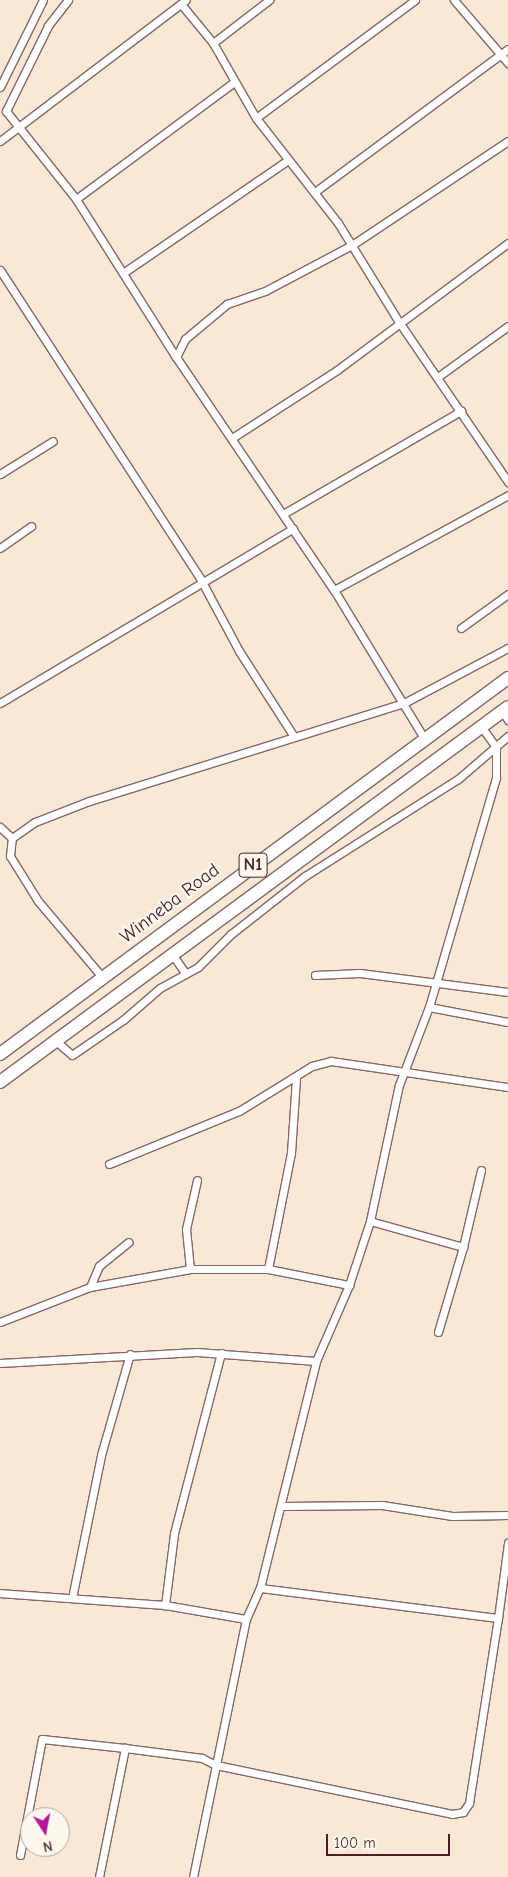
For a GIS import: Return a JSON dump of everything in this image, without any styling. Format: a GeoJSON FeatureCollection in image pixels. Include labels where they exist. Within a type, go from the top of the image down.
{"type":"FeatureCollection","features":[{"type":"Feature","properties":{"kind":"highway","name":"Winneba Road"},"geometry":{"type":"LineString","coordinates":[[0,1054],[424,738],[508,678]]}},
{"type":"Feature","properties":{"kind":"highway","name":"N1"},"geometry":{"type":"LineString","coordinates":[[0,1082],[294,862],[481,726],[506,713]]}},
{"type":"Feature","properties":{"kind":"street"},"geometry":{"type":"LineString","coordinates":[[0,85],[43,0]]}},
{"type":"Feature","properties":{"kind":"street"},"geometry":{"type":"LineString","coordinates":[[68,0],[48,26],[7,106],[10,117],[21,126],[76,199],[176,357],[334,590],[424,738]]}},
{"type":"Feature","properties":{"kind":"street"},"geometry":{"type":"LineString","coordinates":[[213,43],[269,0]]}},
{"type":"Feature","properties":{"kind":"street"},"geometry":{"type":"LineString","coordinates":[[256,118],[415,0]]}},
{"type":"Feature","properties":{"kind":"street"},"geometry":{"type":"LineString","coordinates":[[454,0],[508,63]]}},
{"type":"Feature","properties":{"kind":"street"},"geometry":{"type":"LineString","coordinates":[[0,141],[184,2],[213,43],[256,118],[288,160],[316,191],[352,245],[398,322],[439,376],[508,482]]}},
{"type":"Feature","properties":{"kind":"street"},"geometry":{"type":"LineString","coordinates":[[316,191],[508,49]]}},
{"type":"Feature","properties":{"kind":"street"},"geometry":{"type":"LineString","coordinates":[[76,199],[234,82]]}},
{"type":"Feature","properties":{"kind":"street"},"geometry":{"type":"LineString","coordinates":[[176,357],[186,339],[227,304],[265,290],[352,245],[508,141]]}},
{"type":"Feature","properties":{"kind":"street"},"geometry":{"type":"LineString","coordinates":[[123,273],[288,160]]}},
{"type":"Feature","properties":{"kind":"street"},"geometry":{"type":"LineString","coordinates":[[232,438],[337,370],[398,322],[508,243]]}},
{"type":"Feature","properties":{"kind":"street"},"geometry":{"type":"LineString","coordinates":[[0,270],[202,580],[239,651],[293,735]]}},
{"type":"Feature","properties":{"kind":"street"},"geometry":{"type":"LineString","coordinates":[[439,376],[508,326]]}},
{"type":"Feature","properties":{"kind":"street"},"geometry":{"type":"LineString","coordinates":[[283,514],[461,411]]}},
{"type":"Feature","properties":{"kind":"street"},"geometry":{"type":"LineString","coordinates":[[0,474],[53,441]]}},
{"type":"Feature","properties":{"kind":"street"},"geometry":{"type":"LineString","coordinates":[[334,590],[508,495]]}},
{"type":"Feature","properties":{"kind":"street"},"geometry":{"type":"LineString","coordinates":[[0,548],[31,526]]}},
{"type":"Feature","properties":{"kind":"street"},"geometry":{"type":"LineString","coordinates":[[0,702],[202,580],[293,528]]}},
{"type":"Feature","properties":{"kind":"street"},"geometry":{"type":"LineString","coordinates":[[461,628],[508,594]]}},
{"type":"Feature","properties":{"kind":"street"},"geometry":{"type":"LineString","coordinates":[[103,978],[28,886],[10,856],[12,838],[35,822],[89,801],[293,735],[404,703],[508,648]]}},
{"type":"Feature","properties":{"kind":"street"},"geometry":{"type":"LineString","coordinates":[[194,1877],[246,1619],[260,1588],[316,1361],[349,1285],[370,1221],[404,1070],[429,1007],[496,778],[496,747],[481,726]]}},
{"type":"Feature","properties":{"kind":"street"},"geometry":{"type":"LineString","coordinates":[[56,1041],[72,1055],[136,1012],[160,988],[186,974],[305,876],[458,779],[508,736]]}},
{"type":"Feature","properties":{"kind":"street"},"geometry":{"type":"LineString","coordinates":[[0,827],[12,838]]}},
{"type":"Feature","properties":{"kind":"street"},"geometry":{"type":"LineString","coordinates":[[294,862],[305,876]]}},
{"type":"Feature","properties":{"kind":"street"},"geometry":{"type":"LineString","coordinates":[[172,954],[186,974]]}},
{"type":"Feature","properties":{"kind":"street"},"geometry":{"type":"LineString","coordinates":[[315,975],[360,973],[436,980],[508,992]]}},
{"type":"Feature","properties":{"kind":"street"},"geometry":{"type":"LineString","coordinates":[[429,1007],[508,1022]]}},
{"type":"Feature","properties":{"kind":"street"},"geometry":{"type":"LineString","coordinates":[[109,1164],[239,1110],[312,1066],[331,1061],[404,1070],[508,1087]]}},
{"type":"Feature","properties":{"kind":"street"},"geometry":{"type":"LineString","coordinates":[[268,1269],[292,1153],[296,1077]]}},
{"type":"Feature","properties":{"kind":"street"},"geometry":{"type":"LineString","coordinates":[[438,1332],[463,1247],[481,1170]]}},
{"type":"Feature","properties":{"kind":"street"},"geometry":{"type":"LineString","coordinates":[[190,1269],[186,1235],[196,1180]]}},
{"type":"Feature","properties":{"kind":"street"},"geometry":{"type":"LineString","coordinates":[[370,1221],[463,1247]]}},
{"type":"Feature","properties":{"kind":"street"},"geometry":{"type":"LineString","coordinates":[[90,1287],[99,1266],[130,1242]]}},
{"type":"Feature","properties":{"kind":"street"},"geometry":{"type":"LineString","coordinates":[[0,1322],[90,1287],[190,1269],[268,1269],[349,1285]]}},
{"type":"Feature","properties":{"kind":"street"},"geometry":{"type":"LineString","coordinates":[[0,1363],[130,1354],[221,1353],[316,1361]]}},
{"type":"Feature","properties":{"kind":"street"},"geometry":{"type":"LineString","coordinates":[[165,1605],[174,1534],[221,1353]]}},
{"type":"Feature","properties":{"kind":"street"},"geometry":{"type":"LineString","coordinates":[[72,1598],[101,1455],[130,1354]]}},
{"type":"Feature","properties":{"kind":"street"},"geometry":{"type":"LineString","coordinates":[[281,1506],[382,1505],[452,1516],[508,1515]]}},
{"type":"Feature","properties":{"kind":"street"},"geometry":{"type":"LineString","coordinates":[[29,1807],[42,1740],[202,1758],[216,1765],[452,1814],[463,1812],[469,1803],[508,1543]]}},
{"type":"Feature","properties":{"kind":"street"},"geometry":{"type":"LineString","coordinates":[[260,1588],[498,1618]]}},
{"type":"Feature","properties":{"kind":"street"},"geometry":{"type":"LineString","coordinates":[[0,1593],[165,1605],[246,1619]]}},
{"type":"Feature","properties":{"kind":"street"},"geometry":{"type":"LineString","coordinates":[[99,1877],[125,1748]]}}]}
